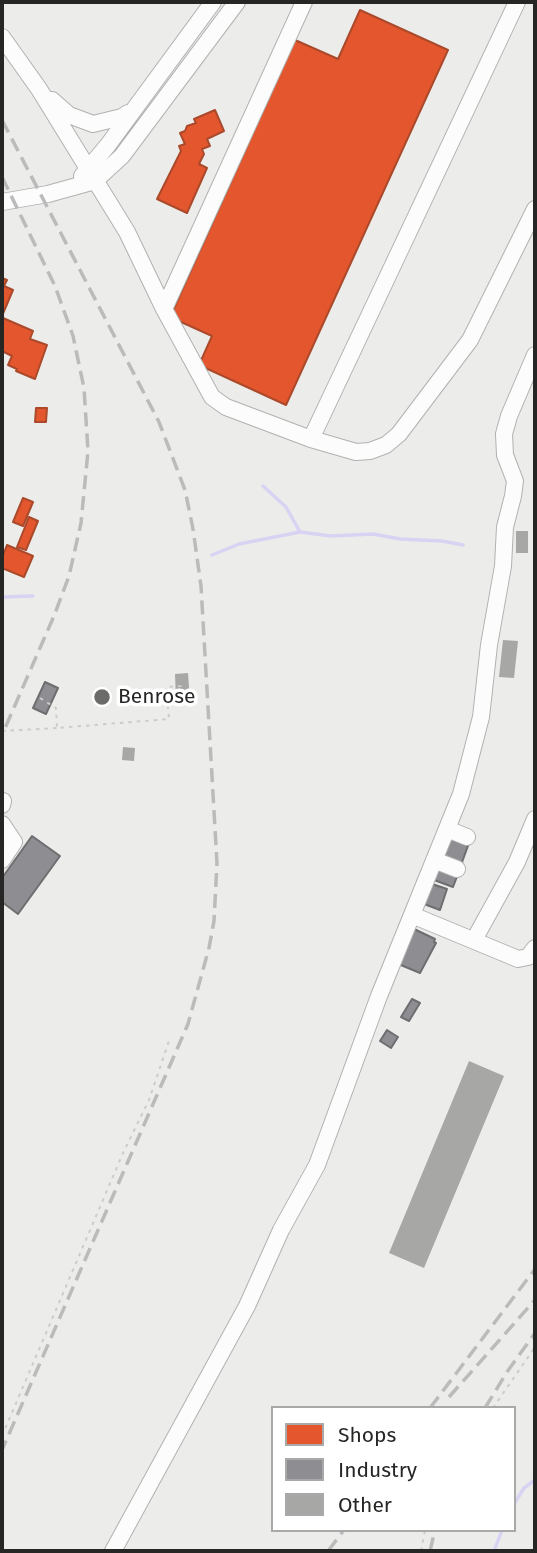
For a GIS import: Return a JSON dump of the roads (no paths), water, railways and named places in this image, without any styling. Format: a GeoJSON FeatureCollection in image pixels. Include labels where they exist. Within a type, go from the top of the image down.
{"type":"FeatureCollection","features":[{"type":"Feature","properties":{"kind":"street"},"geometry":{"type":"LineString","coordinates":[[92,175],[135,107],[213,2]]}},
{"type":"Feature","properties":{"kind":"street"},"geometry":{"type":"LineString","coordinates":[[2,202],[66,190],[122,156],[237,2]]}},
{"type":"Feature","properties":{"kind":"street"},"geometry":{"type":"LineString","coordinates":[[164,309],[304,2]]}},
{"type":"Feature","properties":{"kind":"street"},"geometry":{"type":"LineString","coordinates":[[311,439],[517,2]]}},
{"type":"Feature","properties":{"kind":"street"},"geometry":{"type":"LineString","coordinates":[[2,37],[39,89],[127,232],[164,309],[212,397],[226,407],[311,439],[356,452],[370,451],[386,445],[399,434],[470,340],[535,209]]}},
{"type":"Feature","properties":{"kind":"street"},"geometry":{"type":"LineString","coordinates":[[39,89],[69,115],[93,124],[122,117],[135,107]]}},
{"type":"Feature","properties":{"kind":"street"},"geometry":{"type":"LineString","coordinates":[[113,1551],[247,1306],[281,1230],[317,1165],[360,1045],[461,794],[476,744],[483,706],[489,645],[503,566],[505,527],[515,481],[505,455],[503,434],[535,355]]}},
{"type":"Feature","properties":{"kind":"street"},"geometry":{"type":"LineString","coordinates":[[474,940],[517,862],[535,819]]}},
{"type":"Feature","properties":{"kind":"street"},"geometry":{"type":"LineString","coordinates":[[2,824],[14,842],[2,860]]}},
{"type":"Feature","properties":{"kind":"street"},"geometry":{"type":"LineString","coordinates":[[447,829],[467,836]]}},
{"type":"Feature","properties":{"kind":"street"},"geometry":{"type":"LineString","coordinates":[[434,860],[457,869]]}},
{"type":"Feature","properties":{"kind":"street"},"geometry":{"type":"LineString","coordinates":[[412,915],[518,959],[528,957],[535,948]]}},
{"type":"Feature","properties":{"kind":"waterway"},"geometry":{"type":"LineString","coordinates":[[263,486],[286,507],[300,532]]}},
{"type":"Feature","properties":{"kind":"waterway"},"geometry":{"type":"LineString","coordinates":[[212,555],[239,544],[300,532],[331,536],[373,534],[463,545]]}},
{"type":"Feature","properties":{"kind":"waterway"},"geometry":{"type":"LineString","coordinates":[[2,597],[33,596]]}},
{"type":"Feature","properties":{"kind":"waterway"},"geometry":{"type":"LineString","coordinates":[[516,1501],[524,1488],[535,1480]]}},
{"type":"Feature","properties":{"kind":"waterway"},"geometry":{"type":"LineString","coordinates":[[494,1551],[501,1532]]}},
{"type":"Feature","properties":{"kind":"railway"},"geometry":{"type":"LineString","coordinates":[[2,120],[159,422],[185,490],[201,586],[217,863],[214,921],[188,1024],[2,1450]]}},
{"type":"Feature","properties":{"kind":"railway"},"geometry":{"type":"LineString","coordinates":[[2,177],[55,286],[73,336],[84,388],[88,451],[81,523],[69,576],[2,735]]}},
{"type":"Feature","properties":{"kind":"railway"},"geometry":{"type":"LineString","coordinates":[[432,1406],[535,1269]]}},
{"type":"Feature","properties":{"kind":"railway"},"geometry":{"type":"LineString","coordinates":[[449,1397],[535,1300]]}},
{"type":"Feature","properties":{"kind":"railway"},"geometry":{"type":"LineString","coordinates":[[486,1406],[535,1333]]}},
{"type":"Feature","properties":{"kind":"railway"},"geometry":{"type":"LineString","coordinates":[[328,1551],[342,1532]]}},
{"type":"Feature","properties":{"kind":"railway"},"geometry":{"type":"LineString","coordinates":[[430,1551],[435,1532]]}},
{"type":"Feature","properties":{"kind":"place","name":"Benrose"},"geometry":{"type":"Point","coordinates":[102,697]}}]}
